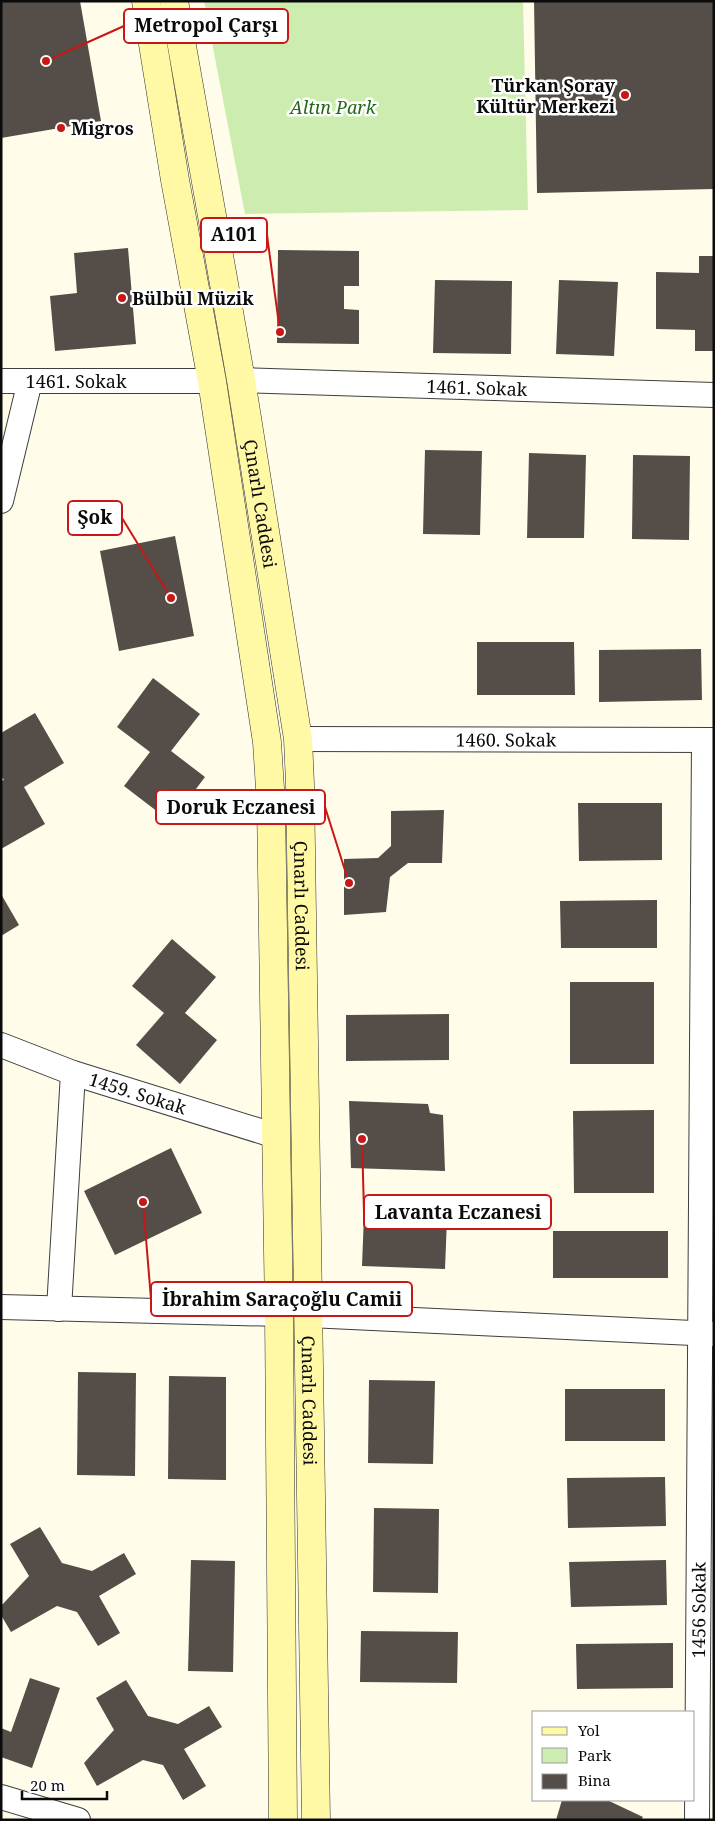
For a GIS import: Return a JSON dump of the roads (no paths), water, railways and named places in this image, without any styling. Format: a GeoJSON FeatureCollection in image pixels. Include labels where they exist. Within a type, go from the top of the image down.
{"type":"FeatureCollection","features":[{"type":"Feature","properties":{"kind":"main road","name":"Çınarlı Caddesi"},"geometry":{"type":"LineString","coordinates":[[146,1],[175,180],[212,381],[267,742],[271,804],[279,1314],[283,1820]]}},
{"type":"Feature","properties":{"kind":"main road","name":"Çınarlı Caddesi"},"geometry":{"type":"LineString","coordinates":[[174,1],[241,380],[298,739],[316,1820]]}},
{"type":"Feature","properties":{"kind":"main road"},"geometry":{"type":"LineString","coordinates":[[212,381],[241,380]]}},
{"type":"Feature","properties":{"kind":"main road"},"geometry":{"type":"LineString","coordinates":[[279,1314],[309,1314]]}},
{"type":"Feature","properties":{"kind":"street","name":"1461. Sokak"},"geometry":{"type":"LineString","coordinates":[[241,380],[714,395]]}},
{"type":"Feature","properties":{"kind":"street","name":"1461. Sokak"},"geometry":{"type":"LineString","coordinates":[[1,381],[212,381]]}},
{"type":"Feature","properties":{"kind":"street"},"geometry":{"type":"LineString","coordinates":[[1,501],[30,381]]}},
{"type":"Feature","properties":{"kind":"street","name":"1460. Sokak"},"geometry":{"type":"LineString","coordinates":[[298,739],[709,740]]}},
{"type":"Feature","properties":{"kind":"street","name":"1456 Sokak"},"geometry":{"type":"LineString","coordinates":[[697,1820],[706,1795],[709,740]]}},
{"type":"Feature","properties":{"kind":"street","name":"1459. Sokak"},"geometry":{"type":"LineString","coordinates":[[1,1045],[73,1074],[276,1136]]}},
{"type":"Feature","properties":{"kind":"street"},"geometry":{"type":"LineString","coordinates":[[59,1309],[73,1074]]}},
{"type":"Feature","properties":{"kind":"street"},"geometry":{"type":"LineString","coordinates":[[1,1308],[279,1314]]}},
{"type":"Feature","properties":{"kind":"street"},"geometry":{"type":"LineString","coordinates":[[309,1314],[707,1334]]}},
{"type":"Feature","properties":{"kind":"street"},"geometry":{"type":"LineString","coordinates":[[1,1797],[78,1820]]}},
{"type":"Feature","properties":{"kind":"place","name":"Metropol Çarşı"},"geometry":{"type":"Point","coordinates":[46,61]}},
{"type":"Feature","properties":{"kind":"place","name":"Türkan Şoray Kültür Merkezi"},"geometry":{"type":"Point","coordinates":[625,95]}},
{"type":"Feature","properties":{"kind":"place","name":"Migros"},"geometry":{"type":"Point","coordinates":[61,128]}},
{"type":"Feature","properties":{"kind":"place","name":"Bülbül Müzik"},"geometry":{"type":"Point","coordinates":[122,298]}},
{"type":"Feature","properties":{"kind":"place","name":"A101"},"geometry":{"type":"Point","coordinates":[280,332]}},
{"type":"Feature","properties":{"kind":"place","name":"Şok"},"geometry":{"type":"Point","coordinates":[171,598]}},
{"type":"Feature","properties":{"kind":"place","name":"Doruk Eczanesi"},"geometry":{"type":"Point","coordinates":[349,883]}},
{"type":"Feature","properties":{"kind":"place","name":"Lavanta Eczanesi"},"geometry":{"type":"Point","coordinates":[362,1139]}},
{"type":"Feature","properties":{"kind":"place","name":"İbrahim Saraçoğlu Camii"},"geometry":{"type":"Point","coordinates":[143,1202]}},
{"type":"Feature","properties":{"kind":"park label","name":"Altın Park"},"geometry":{"type":"Point","coordinates":[333,107]}}]}
